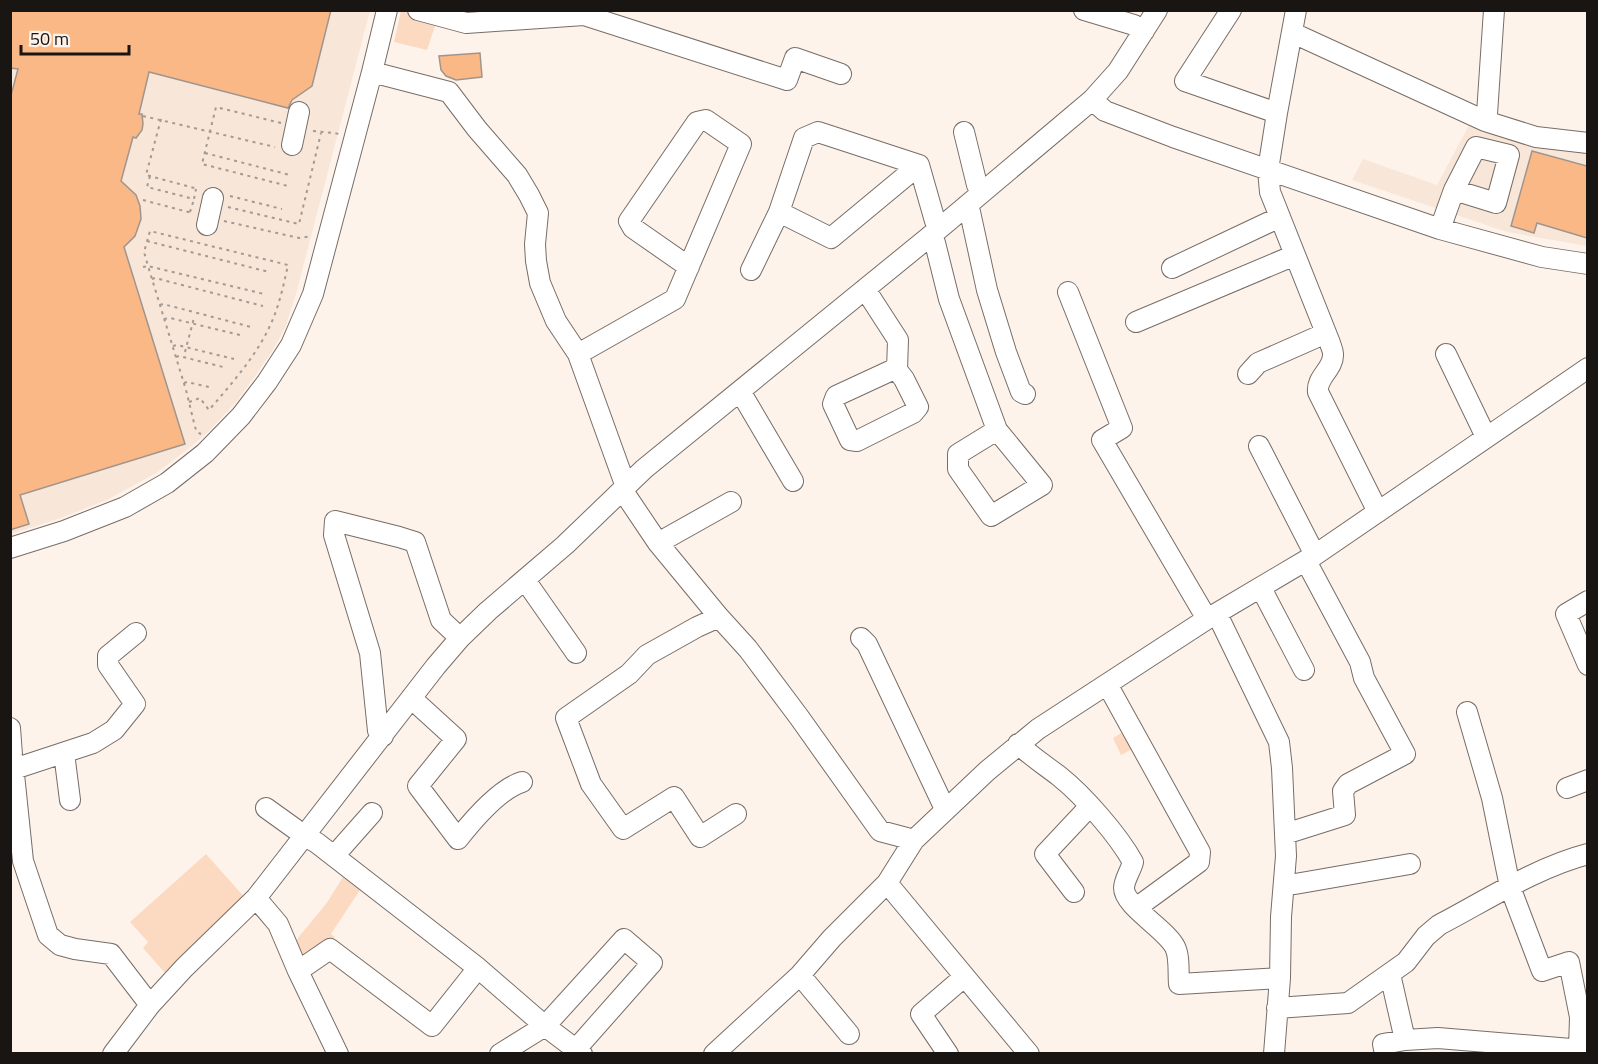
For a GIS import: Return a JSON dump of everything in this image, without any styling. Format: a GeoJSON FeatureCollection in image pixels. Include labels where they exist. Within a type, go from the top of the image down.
{"type":"FeatureCollection","features":[{"type":"Feature","properties":{"kind":"street"},"geometry":{"type":"LineString","coordinates":[[10,548],[64,531],[125,507],[167,483],[205,453],[248,408],[267,382],[291,345],[313,294],[387,10]]}},
{"type":"Feature","properties":{"kind":"street"},"geometry":{"type":"LineString","coordinates":[[1084,10],[1134,25],[1144,31]]}},
{"type":"Feature","properties":{"kind":"street"},"geometry":{"type":"LineString","coordinates":[[113,1053],[150,1005],[184,968],[256,898],[460,638],[565,545],[644,470],[865,290],[1092,100],[1118,71],[1157,10]]}},
{"type":"Feature","properties":{"kind":"street"},"geometry":{"type":"LineString","coordinates":[[1231,10],[1185,81],[1277,113]]}},
{"type":"Feature","properties":{"kind":"street"},"geometry":{"type":"LineString","coordinates":[[1296,10],[1268,170],[1270,192],[1333,355],[1332,361],[1318,382],[1318,392],[1378,512]]}},
{"type":"Feature","properties":{"kind":"street"},"geometry":{"type":"LineString","coordinates":[[1485,121],[1494,10]]}},
{"type":"Feature","properties":{"kind":"street"},"geometry":{"type":"LineString","coordinates":[[424,11],[466,23],[585,13],[787,80],[795,58],[841,74]]}},
{"type":"Feature","properties":{"kind":"street"},"geometry":{"type":"LineString","coordinates":[[1293,33],[1485,121],[1536,137],[1587,143]]}},
{"type":"Feature","properties":{"kind":"street"},"geometry":{"type":"LineString","coordinates":[[372,72],[448,92],[517,175],[538,213],[535,244],[540,283],[556,321],[578,354],[624,489],[658,543],[748,649],[901,859]]}},
{"type":"Feature","properties":{"kind":"street"},"geometry":{"type":"LineString","coordinates":[[1092,100],[1105,111],[1173,137],[1440,229],[1542,257],[1587,264]]}},
{"type":"Feature","properties":{"kind":"street"},"geometry":{"type":"LineString","coordinates":[[578,354],[675,299],[689,267],[741,144],[706,120],[697,122],[629,221],[633,228],[689,267]]}},
{"type":"Feature","properties":{"kind":"street"},"geometry":{"type":"LineString","coordinates":[[751,270],[779,212],[804,138],[818,132],[919,165]]}},
{"type":"Feature","properties":{"kind":"street"},"geometry":{"type":"LineString","coordinates":[[964,132],[978,185],[982,192]]}},
{"type":"Feature","properties":{"kind":"street"},"geometry":{"type":"LineString","coordinates":[[779,212],[831,238],[919,165]]}},
{"type":"Feature","properties":{"kind":"street"},"geometry":{"type":"LineString","coordinates":[[919,165],[935,221],[935,243],[949,299],[997,430],[1042,485],[991,516],[958,469],[958,454],[997,430]]}},
{"type":"Feature","properties":{"kind":"street"},"geometry":{"type":"LineString","coordinates":[[1440,229],[1454,190]]}},
{"type":"Feature","properties":{"kind":"street"},"geometry":{"type":"LineString","coordinates":[[966,206],[970,212],[987,290],[1006,352],[1021,392],[1025,394]]}},
{"type":"Feature","properties":{"kind":"street"},"geometry":{"type":"LineString","coordinates":[[1172,268],[1280,217]]}},
{"type":"Feature","properties":{"kind":"street"},"geometry":{"type":"LineString","coordinates":[[1136,322],[1295,255]]}},
{"type":"Feature","properties":{"kind":"street"},"geometry":{"type":"LineString","coordinates":[[865,290],[898,340],[897,370]]}},
{"type":"Feature","properties":{"kind":"street"},"geometry":{"type":"LineString","coordinates":[[1068,292],[1122,428],[1102,440],[1212,616],[1279,742],[1286,856],[1274,1053]]}},
{"type":"Feature","properties":{"kind":"street"},"geometry":{"type":"LineString","coordinates":[[1248,374],[1258,363],[1326,333]]}},
{"type":"Feature","properties":{"kind":"street"},"geometry":{"type":"LineString","coordinates":[[1446,354],[1486,437]]}},
{"type":"Feature","properties":{"kind":"street"},"geometry":{"type":"LineString","coordinates":[[714,1053],[800,975],[832,938],[887,883],[914,840],[1018,744],[1212,616],[1310,558],[1587,368]]}},
{"type":"Feature","properties":{"kind":"street"},"geometry":{"type":"LineString","coordinates":[[740,391],[794,481]]}},
{"type":"Feature","properties":{"kind":"street"},"geometry":{"type":"LineString","coordinates":[[1259,446],[1360,662],[1364,678],[1405,754],[1348,784],[1343,792],[1345,815],[1285,834]]}},
{"type":"Feature","properties":{"kind":"street"},"geometry":{"type":"LineString","coordinates":[[658,543],[731,502]]}},
{"type":"Feature","properties":{"kind":"street"},"geometry":{"type":"LineString","coordinates":[[383,736],[378,731],[370,653],[334,535],[335,521],[415,542],[441,620],[460,638]]}},
{"type":"Feature","properties":{"kind":"street"},"geometry":{"type":"LineString","coordinates":[[525,580],[576,653]]}},
{"type":"Feature","properties":{"kind":"street"},"geometry":{"type":"LineString","coordinates":[[1261,588],[1304,670]]}},
{"type":"Feature","properties":{"kind":"street"},"geometry":{"type":"LineString","coordinates":[[1587,601],[1566,614],[1587,665]]}},
{"type":"Feature","properties":{"kind":"street"},"geometry":{"type":"LineString","coordinates":[[719,617],[647,655],[629,674],[566,718],[591,784],[622,829],[674,797],[700,837],[736,814]]}},
{"type":"Feature","properties":{"kind":"street"},"geometry":{"type":"LineString","coordinates":[[12,760],[64,753],[93,743],[114,730],[135,704],[108,664],[108,656],[136,633]]}},
{"type":"Feature","properties":{"kind":"street"},"geometry":{"type":"LineString","coordinates":[[861,638],[867,644],[945,809]]}},
{"type":"Feature","properties":{"kind":"street"},"geometry":{"type":"LineString","coordinates":[[1107,684],[1200,852],[1199,862],[1136,908]]}},
{"type":"Feature","properties":{"kind":"street"},"geometry":{"type":"LineString","coordinates":[[411,698],[456,739],[418,786],[458,838],[471,822],[503,793],[522,782]]}},
{"type":"Feature","properties":{"kind":"street"},"geometry":{"type":"LineString","coordinates":[[1384,1053],[1383,1044],[1438,1038],[1583,1049],[1580,1017],[1569,962],[1542,971],[1510,887],[1492,798],[1467,712]]}},
{"type":"Feature","properties":{"kind":"street"},"geometry":{"type":"LineString","coordinates":[[10,729],[23,861],[48,935],[60,945],[111,954],[150,1005]]}},
{"type":"Feature","properties":{"kind":"street"},"geometry":{"type":"LineString","coordinates":[[1018,744],[1061,778],[1090,806],[1127,851],[1133,862],[1124,886],[1125,893],[1136,908],[1163,931],[1175,948],[1179,984],[1280,978]]}},
{"type":"Feature","properties":{"kind":"street"},"geometry":{"type":"LineString","coordinates":[[64,753],[70,800]]}},
{"type":"Feature","properties":{"kind":"street"},"geometry":{"type":"LineString","coordinates":[[1567,788],[1587,780]]}},
{"type":"Feature","properties":{"kind":"street"},"geometry":{"type":"LineString","coordinates":[[1074,892],[1045,854],[1090,806]]}},
{"type":"Feature","properties":{"kind":"street"},"geometry":{"type":"LineString","coordinates":[[266,808],[334,856],[478,968],[545,1026],[579,1051],[652,963],[624,939],[545,1026],[500,1053]]}},
{"type":"Feature","properties":{"kind":"street"},"geometry":{"type":"LineString","coordinates":[[334,856],[372,813]]}},
{"type":"Feature","properties":{"kind":"street"},"geometry":{"type":"LineString","coordinates":[[880,831],[914,840]]}},
{"type":"Feature","properties":{"kind":"street"},"geometry":{"type":"LineString","coordinates":[[1277,1008],[1348,1003],[1406,962],[1426,936],[1439,925],[1543,870],[1587,854]]}},
{"type":"Feature","properties":{"kind":"street"},"geometry":{"type":"LineString","coordinates":[[1284,883],[1295,884],[1410,864]]}},
{"type":"Feature","properties":{"kind":"street"},"geometry":{"type":"LineString","coordinates":[[887,883],[1029,1053]]}},
{"type":"Feature","properties":{"kind":"street"},"geometry":{"type":"LineString","coordinates":[[256,898],[278,924],[338,1053]]}},
{"type":"Feature","properties":{"kind":"street"},"geometry":{"type":"LineString","coordinates":[[298,971],[330,949],[432,1026],[478,968]]}},
{"type":"Feature","properties":{"kind":"street"},"geometry":{"type":"LineString","coordinates":[[1390,974],[1405,1040]]}},
{"type":"Feature","properties":{"kind":"street"},"geometry":{"type":"LineString","coordinates":[[800,975],[849,1034]]}},
{"type":"Feature","properties":{"kind":"street"},"geometry":{"type":"LineString","coordinates":[[948,1053],[921,1014],[964,976]]}},
{"type":"Feature","properties":{"kind":"path"},"geometry":{"type":"LineString","coordinates":[[288,186],[202,164],[216,107],[291,133]]}},
{"type":"Feature","properties":{"kind":"path"},"geometry":{"type":"LineString","coordinates":[[143,116],[210,130],[334,132],[342,135]]}},
{"type":"Feature","properties":{"kind":"path"},"geometry":{"type":"LineString","coordinates":[[161,119],[146,175],[206,203],[299,238],[315,235]]}},
{"type":"Feature","properties":{"kind":"path"},"geometry":{"type":"LineString","coordinates":[[150,176],[147,187],[299,224],[321,133]]}},
{"type":"Feature","properties":{"kind":"path"},"geometry":{"type":"LineString","coordinates":[[205,153],[290,175]]}},
{"type":"Feature","properties":{"kind":"path"},"geometry":{"type":"LineString","coordinates":[[143,200],[282,209]]}},
{"type":"Feature","properties":{"kind":"path"},"geometry":{"type":"LineString","coordinates":[[189,402],[200,398],[209,410],[241,372],[273,319],[288,265],[150,231],[144,252],[197,432],[207,439]]}},
{"type":"Feature","properties":{"kind":"path"},"geometry":{"type":"LineString","coordinates":[[147,241],[269,272]]}},
{"type":"Feature","properties":{"kind":"path"},"geometry":{"type":"LineString","coordinates":[[143,267],[148,266],[264,294]]}},
{"type":"Feature","properties":{"kind":"path"},"geometry":{"type":"LineString","coordinates":[[152,279],[263,306]]}},
{"type":"Feature","properties":{"kind":"path"},"geometry":{"type":"LineString","coordinates":[[160,305],[251,327]]}},
{"type":"Feature","properties":{"kind":"path"},"geometry":{"type":"LineString","coordinates":[[164,319],[170,318],[244,336]]}},
{"type":"Feature","properties":{"kind":"path"},"geometry":{"type":"LineString","coordinates":[[185,352],[194,318]]}},
{"type":"Feature","properties":{"kind":"path"},"geometry":{"type":"LineString","coordinates":[[173,346],[177,345],[234,359]]}},
{"type":"Feature","properties":{"kind":"path"},"geometry":{"type":"LineString","coordinates":[[176,357],[223,367]]}},
{"type":"Feature","properties":{"kind":"path"},"geometry":{"type":"LineString","coordinates":[[184,383],[213,388]]}},
{"type":"Feature","properties":{"kind":"shaded area"},"geometry":{"type":"Polygon","coordinates":[[[11,11],[370,11],[296,294],[285,328],[271,353],[237,401],[209,431],[158,472],[107,500],[11,534],[11,11]]]}},
{"type":"Feature","properties":{"kind":"shaded area"},"geometry":{"type":"Polygon","coordinates":[[[401,11],[437,20],[427,50],[394,42],[401,11]]]}},
{"type":"Feature","properties":{"kind":"shaded area"},"geometry":{"type":"Polygon","coordinates":[[[1469,125],[1505,139],[1587,152],[1587,246],[1507,232],[1352,180],[1363,159],[1437,185],[1469,125]]]}},
{"type":"Feature","properties":{"kind":"shaded area"},"geometry":{"type":"Polygon","coordinates":[[[1128,729],[1138,746],[1121,755],[1113,738],[1128,729]]]}},
{"type":"Feature","properties":{"kind":"shaded area"},"geometry":{"type":"Polygon","coordinates":[[[206,854],[247,900],[165,973],[143,948],[148,942],[130,922],[206,854]]]}},
{"type":"Feature","properties":{"kind":"shaded area"},"geometry":{"type":"Polygon","coordinates":[[[343,877],[360,890],[331,934],[335,937],[307,958],[301,956],[293,944],[326,904],[343,877]]]}},
{"type":"Feature","properties":{"kind":"building"},"geometry":{"type":"Polygon","coordinates":[[[10,10],[331,10],[312,86],[292,100],[288,108],[149,72],[139,114],[142,114],[142,130],[136,138],[133,137],[121,181],[136,195],[141,219],[135,236],[124,247],[185,444],[20,495],[29,524],[10,530],[10,99],[18,69],[10,68],[10,10]]]}},
{"type":"Feature","properties":{"kind":"building"},"geometry":{"type":"Polygon","coordinates":[[[480,53],[482,77],[456,80],[446,76],[441,70],[439,56],[480,53]]]}},
{"type":"Feature","properties":{"kind":"building"},"geometry":{"type":"Polygon","coordinates":[[[1532,151],[1587,166],[1587,238],[1537,223],[1534,233],[1511,226],[1532,151]]]}}]}
